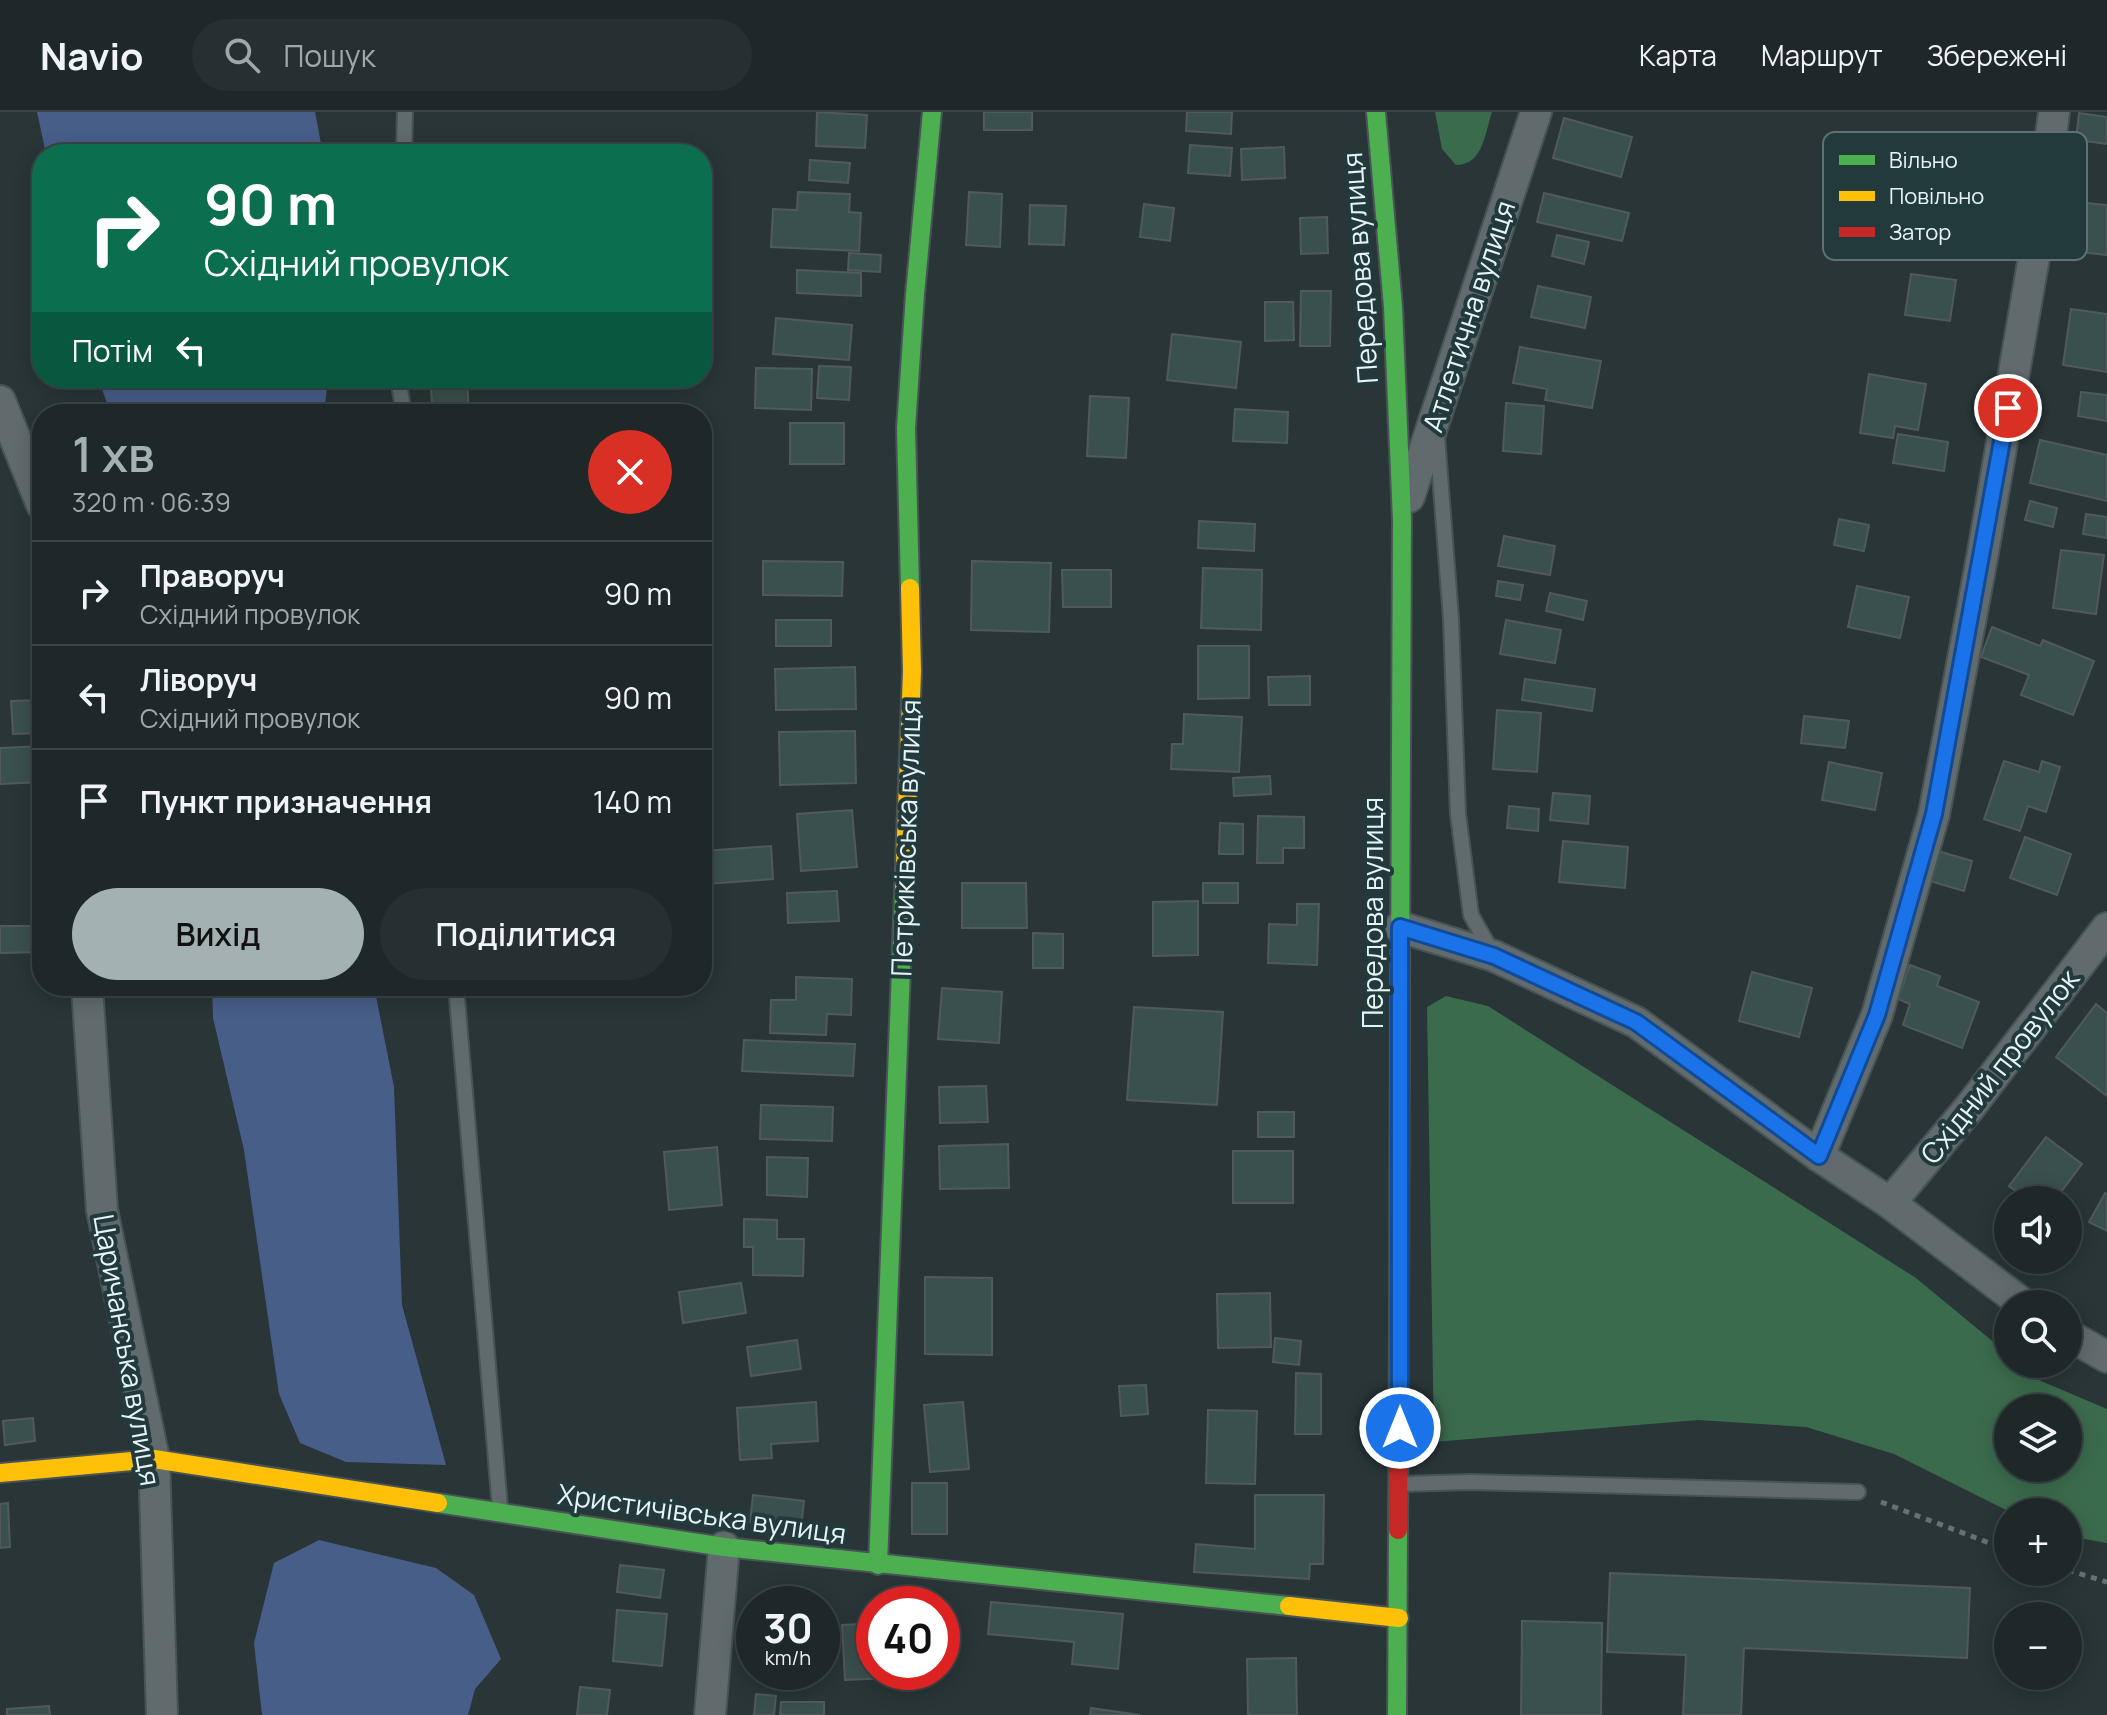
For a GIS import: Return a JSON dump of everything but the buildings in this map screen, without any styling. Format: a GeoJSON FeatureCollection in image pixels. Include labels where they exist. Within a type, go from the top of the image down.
{"type":"FeatureCollection","features":[{"type":"Feature","properties":{"kind":"street","name":"Петриківська вулиця"},"geometry":{"type":"LineString","coordinates":[[878,1565],[912,671],[906,428],[932,112]]}},
{"type":"Feature","properties":{"kind":"street","name":"Передова вулиця"},"geometry":{"type":"LineString","coordinates":[[1376,112],[1393,307],[1402,520],[1397,1715]]}},
{"type":"Feature","properties":{"kind":"street","name":"Атлетична вулиця"},"geometry":{"type":"LineString","coordinates":[[1402,520],[1536,112]]}},
{"type":"Feature","properties":{"kind":"street"},"geometry":{"type":"LineString","coordinates":[[2051,132],[2054,112]]}},
{"type":"Feature","properties":{"kind":"street"},"geometry":{"type":"LineString","coordinates":[[1819,1156],[1877,1015],[1934,814],[2033,260]]}},
{"type":"Feature","properties":{"kind":"street"},"geometry":{"type":"LineString","coordinates":[[0,401],[32,480]]}},
{"type":"Feature","properties":{"kind":"street"},"geometry":{"type":"LineString","coordinates":[[1400,927],[1494,956],[1636,1022],[1819,1156],[1890,1203],[2005,1290]]}},
{"type":"Feature","properties":{"kind":"street","name":"Східний провулок"},"geometry":{"type":"LineString","coordinates":[[1890,1203],[1970,1107],[2107,928]]}},
{"type":"Feature","properties":{"kind":"street","name":"Царичанська вулиця"},"geometry":{"type":"LineString","coordinates":[[88,996],[102,1210],[154,1459],[162,1715]]}},
{"type":"Feature","properties":{"kind":"street"},"geometry":{"type":"LineString","coordinates":[[2082,1343],[2107,1357]]}},
{"type":"Feature","properties":{"kind":"street","name":"Христичівська вулиця"},"geometry":{"type":"LineString","coordinates":[[0,1473],[154,1459],[724,1547],[1399,1618]]}},
{"type":"Feature","properties":{"kind":"street"},"geometry":{"type":"LineString","coordinates":[[710,1715],[724,1547]]}},
{"type":"Feature","properties":{"kind":"lane"},"geometry":{"type":"LineString","coordinates":[[404,144],[405,112]]}},
{"type":"Feature","properties":{"kind":"lane"},"geometry":{"type":"LineString","coordinates":[[1435,412],[1451,619],[1458,814],[1471,915],[1494,956]]}},
{"type":"Feature","properties":{"kind":"lane"},"geometry":{"type":"LineString","coordinates":[[457,996],[500,1513]]}},
{"type":"Feature","properties":{"kind":"lane"},"geometry":{"type":"LineString","coordinates":[[1399,1484],[1471,1482],[1858,1492]]}},
{"type":"Feature","properties":{"kind":"path"},"geometry":{"type":"LineString","coordinates":[[1858,1492],[1994,1546]]}},
{"type":"Feature","properties":{"kind":"path"},"geometry":{"type":"LineString","coordinates":[[2082,1574],[2107,1582]]}},
{"type":"Feature","properties":{"kind":"green space"},"geometry":{"type":"Polygon","coordinates":[[[1435,112],[1492,112],[1482,146],[1472,160],[1456,165],[1442,149],[1435,112]]]}},
{"type":"Feature","properties":{"kind":"green space"},"geometry":{"type":"Polygon","coordinates":[[[1446,996],[1488,1006],[1916,1278],[1994,1342],[1994,1378],[2037,1378],[2072,1394],[1994,1394],[1994,1482],[2082,1482],[2082,1398],[2107,1409],[2107,1543],[2082,1539],[2082,1498],[1994,1498],[1994,1504],[1894,1454],[1806,1427],[1698,1420],[1434,1442],[1427,1007],[1446,996]]]}},
{"type":"Feature","properties":{"kind":"water"},"geometry":{"type":"Polygon","coordinates":[[[37,112],[315,112],[321,144],[44,144],[37,112]]]}},
{"type":"Feature","properties":{"kind":"water"},"geometry":{"type":"Polygon","coordinates":[[[102,388],[327,388],[325,404],[107,404],[102,388]]]}},
{"type":"Feature","properties":{"kind":"water"},"geometry":{"type":"Polygon","coordinates":[[[212,996],[376,996],[394,1087],[402,1305],[446,1465],[346,1462],[300,1443],[279,1394],[244,1150],[213,1018],[212,996]]]}},
{"type":"Feature","properties":{"kind":"water"},"geometry":{"type":"Polygon","coordinates":[[[319,1540],[436,1568],[474,1595],[501,1659],[475,1689],[468,1715],[262,1715],[254,1643],[274,1563],[319,1540]]]}},
{"type":"Feature","properties":{"kind":"traffic: fast"},"geometry":{"type":"LineString","coordinates":[[910,588],[906,428],[932,112]]}},
{"type":"Feature","properties":{"kind":"traffic: fast"},"geometry":{"type":"LineString","coordinates":[[1376,112],[1393,307],[1402,520],[1400,985]]}},
{"type":"Feature","properties":{"kind":"traffic: fast"},"geometry":{"type":"LineString","coordinates":[[878,1565],[904,892]]}},
{"type":"Feature","properties":{"kind":"traffic: fast"},"geometry":{"type":"LineString","coordinates":[[438,1503],[724,1547],[1289,1606]]}},
{"type":"Feature","properties":{"kind":"traffic: fast"},"geometry":{"type":"LineString","coordinates":[[1397,1715],[1398,1530]]}},
{"type":"Feature","properties":{"kind":"traffic: slow"},"geometry":{"type":"LineString","coordinates":[[904,892],[912,671],[910,588]]}},
{"type":"Feature","properties":{"kind":"traffic: slow"},"geometry":{"type":"LineString","coordinates":[[1399,1330],[1400,985]]}},
{"type":"Feature","properties":{"kind":"traffic: slow"},"geometry":{"type":"LineString","coordinates":[[0,1473],[154,1459],[438,1503]]}},
{"type":"Feature","properties":{"kind":"traffic: slow"},"geometry":{"type":"LineString","coordinates":[[1289,1606],[1399,1618]]}},
{"type":"Feature","properties":{"kind":"traffic: jam"},"geometry":{"type":"LineString","coordinates":[[1398,1530],[1399,1330]]}},
{"type":"Feature","properties":{"kind":"route"},"geometry":{"type":"LineString","coordinates":[[1400,1428],[1400,927],[1494,956],[1636,1022],[1819,1156],[1877,1015],[1934,814],[2008,408]]}}]}
